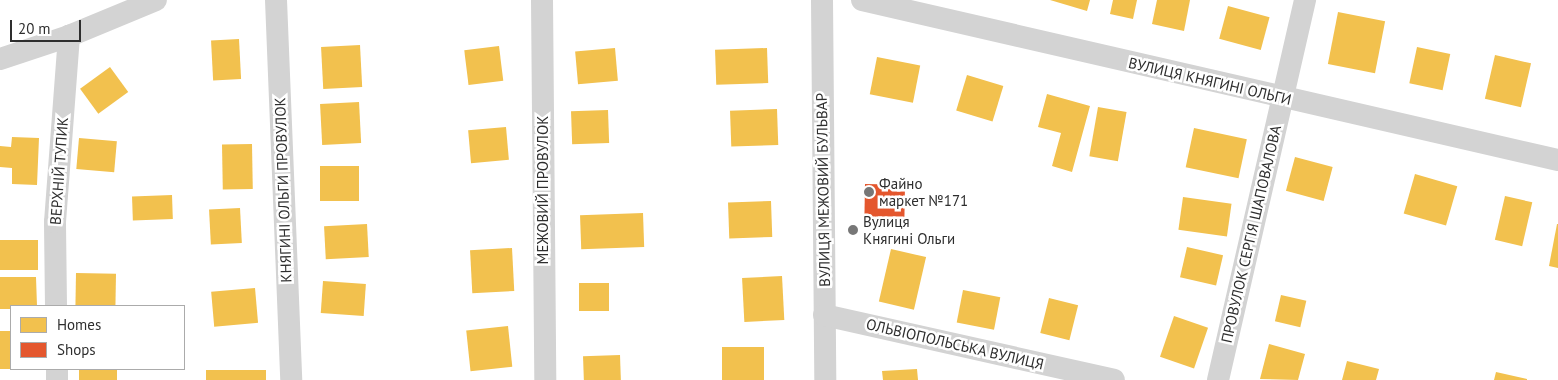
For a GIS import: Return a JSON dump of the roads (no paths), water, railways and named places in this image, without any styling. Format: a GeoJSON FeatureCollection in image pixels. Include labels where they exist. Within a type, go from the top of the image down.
{"type":"FeatureCollection","features":[{"type":"Feature","properties":{"kind":"street"},"geometry":{"type":"LineString","coordinates":[[0,60],[69,36],[156,0]]}},
{"type":"Feature","properties":{"kind":"street","name":"КНЯГИНІ ОЛЬГИ ПРОВУЛОК"},"geometry":{"type":"LineString","coordinates":[[276,0],[291,380]]}},
{"type":"Feature","properties":{"kind":"street","name":"МЕЖОВИЙ ПРОВУЛОК"},"geometry":{"type":"LineString","coordinates":[[542,0],[545,380]]}},
{"type":"Feature","properties":{"kind":"street","name":"ВУЛИЦЯ МЕЖОВИЙ БУЛЬВАР"},"geometry":{"type":"LineString","coordinates":[[822,0],[824,380]]}},
{"type":"Feature","properties":{"kind":"street","name":"ВУЛИЦЯ КНЯГИНІ ОЛЬГИ"},"geometry":{"type":"LineString","coordinates":[[862,0],[1558,160]]}},
{"type":"Feature","properties":{"kind":"street","name":"ПРОВУЛОК СЕРГІЯ ШАПОВАЛОВА"},"geometry":{"type":"LineString","coordinates":[[1218,380],[1305,0]]}},
{"type":"Feature","properties":{"kind":"street","name":"ВЕРХНІЙ ТУПИК"},"geometry":{"type":"LineString","coordinates":[[56,305],[55,222],[69,36]]}},
{"type":"Feature","properties":{"kind":"street","name":"ОЛЬВІОПОЛЬСЬКА ВУЛИЦЯ"},"geometry":{"type":"LineString","coordinates":[[824,315],[1114,380]]}},
{"type":"Feature","properties":{"kind":"place","name":"Файно маркет №171"},"geometry":{"type":"Point","coordinates":[869,192]}},
{"type":"Feature","properties":{"kind":"place","name":"Вулиця Княгині Ольги"},"geometry":{"type":"Point","coordinates":[853,230]}}]}
